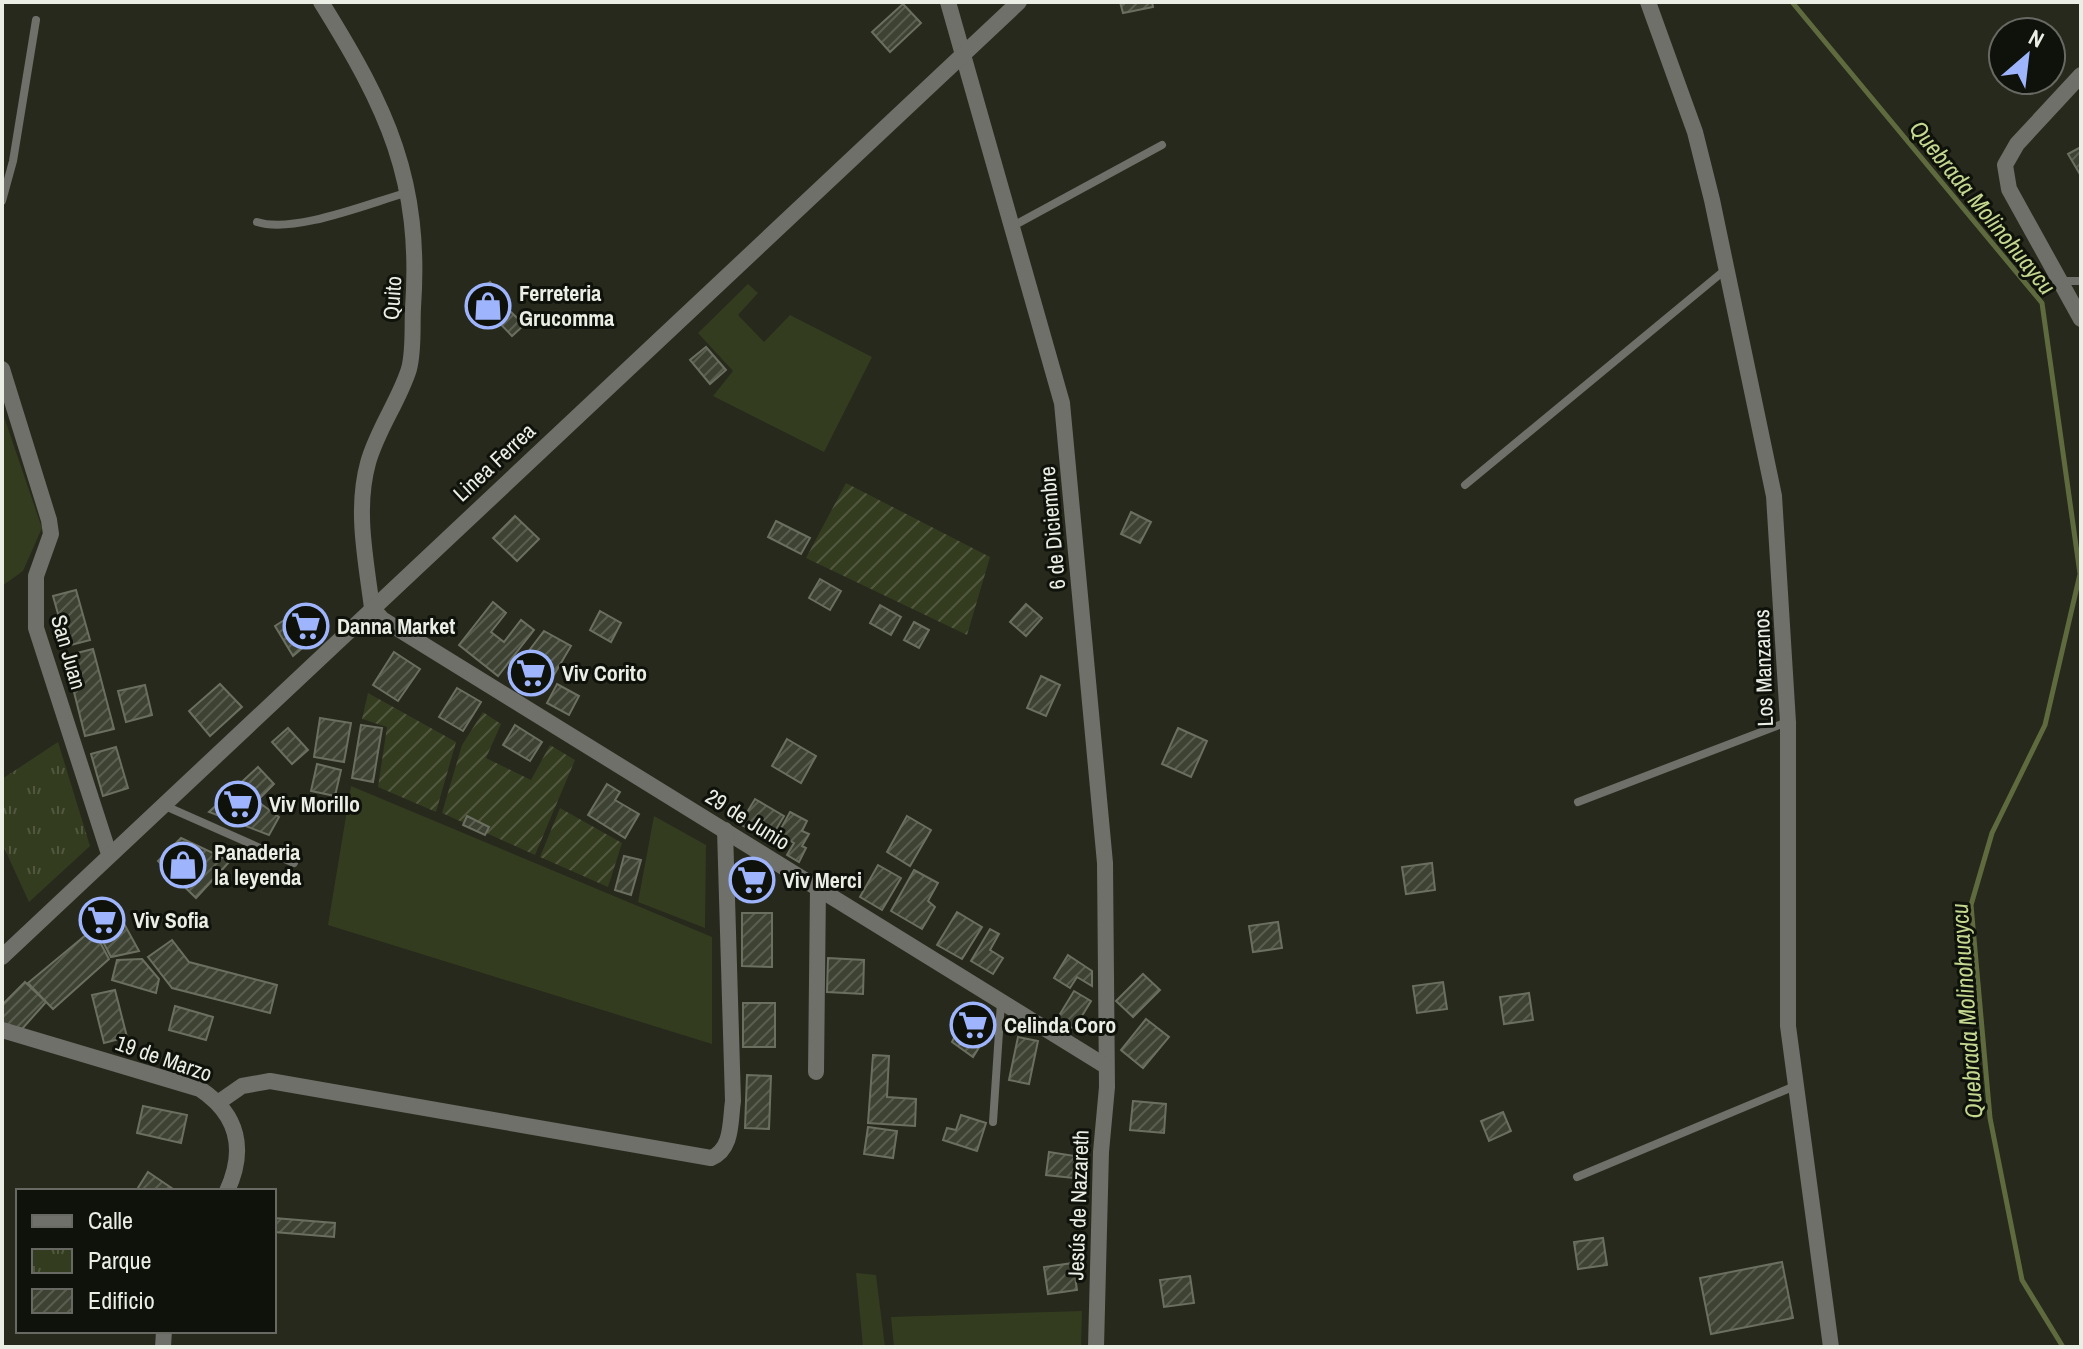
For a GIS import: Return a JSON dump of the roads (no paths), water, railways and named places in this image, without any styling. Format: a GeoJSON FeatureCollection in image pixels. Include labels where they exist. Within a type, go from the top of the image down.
{"type":"FeatureCollection","features":[{"type":"Feature","properties":{"kind":"street","name":"Quito"},"geometry":{"type":"LineString","coordinates":[[321,2],[363,69],[402,163],[410,192],[416,267],[409,367],[368,463],[361,517],[372,608]]}},
{"type":"Feature","properties":{"kind":"street","name":"6 de Diciembre"},"geometry":{"type":"LineString","coordinates":[[948,2],[1062,403],[1105,863],[1104,1065]]}},
{"type":"Feature","properties":{"kind":"street","name":"Linea Ferrea"},"geometry":{"type":"LineString","coordinates":[[2,957],[1019,2]]}},
{"type":"Feature","properties":{"kind":"street","name":"Los Manzanos"},"geometry":{"type":"LineString","coordinates":[[1648,2],[1695,132],[1774,496],[1788,722],[1788,1026],[1831,1347]]}},
{"type":"Feature","properties":{"kind":"street"},"geometry":{"type":"LineString","coordinates":[[2081,75],[2017,144],[2005,165],[2009,189],[2081,319]]}},
{"type":"Feature","properties":{"kind":"street","name":"San Juan"},"geometry":{"type":"LineString","coordinates":[[2,369],[51,534],[36,576],[36,628],[109,854]]}},
{"type":"Feature","properties":{"kind":"street","name":"29 de Junio"},"geometry":{"type":"LineString","coordinates":[[372,608],[382,619],[1104,1065]]}},
{"type":"Feature","properties":{"kind":"street"},"geometry":{"type":"LineString","coordinates":[[219,1102],[242,1086],[270,1081],[711,1158],[719,1155],[727,1144],[733,1101],[725,830]]}},
{"type":"Feature","properties":{"kind":"street"},"geometry":{"type":"LineString","coordinates":[[816,1072],[818,888]]}},
{"type":"Feature","properties":{"kind":"street","name":"19 de Marzo"},"geometry":{"type":"LineString","coordinates":[[2,1030],[200,1089],[219,1102],[238,1141],[239,1166],[228,1189]]}},
{"type":"Feature","properties":{"kind":"street","name":"Jesús de Nazareth"},"geometry":{"type":"LineString","coordinates":[[1096,1347],[1101,1152],[1107,1087],[1104,1065]]}},
{"type":"Feature","properties":{"kind":"lane"},"geometry":{"type":"LineString","coordinates":[[2,201],[13,161],[36,20]]}},
{"type":"Feature","properties":{"kind":"lane"},"geometry":{"type":"LineString","coordinates":[[1013,226],[1162,145]]}},
{"type":"Feature","properties":{"kind":"lane"},"geometry":{"type":"LineString","coordinates":[[257,222],[271,226],[297,223],[410,192]]}},
{"type":"Feature","properties":{"kind":"lane"},"geometry":{"type":"LineString","coordinates":[[1465,485],[1725,270]]}},
{"type":"Feature","properties":{"kind":"lane"},"geometry":{"type":"LineString","coordinates":[[2062,281],[2081,281]]}},
{"type":"Feature","properties":{"kind":"lane"},"geometry":{"type":"LineString","coordinates":[[1578,802],[1788,722]]}},
{"type":"Feature","properties":{"kind":"lane"},"geometry":{"type":"LineString","coordinates":[[161,805],[294,863]]}},
{"type":"Feature","properties":{"kind":"lane"},"geometry":{"type":"LineString","coordinates":[[993,1122],[1001,1001]]}},
{"type":"Feature","properties":{"kind":"lane"},"geometry":{"type":"LineString","coordinates":[[1577,1177],[1795,1086]]}},
{"type":"Feature","properties":{"kind":"waterway","name":"Quebrada Molinohuaycu"},"geometry":{"type":"LineString","coordinates":[[1792,2],[2042,303],[2080,574],[2045,725],[1992,833],[1971,905],[1990,1118],[2022,1280],[2063,1347]]}},
{"type":"Feature","properties":{"kind":"place","name":"Ferreteria Grucomma"},"geometry":{"type":"Point","coordinates":[488,306]}},
{"type":"Feature","properties":{"kind":"place","name":"Danna Market"},"geometry":{"type":"Point","coordinates":[306,626]}},
{"type":"Feature","properties":{"kind":"place","name":"Viv Corito"},"geometry":{"type":"Point","coordinates":[531,673]}},
{"type":"Feature","properties":{"kind":"place","name":"Viv Morillo"},"geometry":{"type":"Point","coordinates":[238,804]}},
{"type":"Feature","properties":{"kind":"place","name":"Panaderia la leyenda"},"geometry":{"type":"Point","coordinates":[183,865]}},
{"type":"Feature","properties":{"kind":"place","name":"Viv Merci"},"geometry":{"type":"Point","coordinates":[752,880]}},
{"type":"Feature","properties":{"kind":"place","name":"Viv Sofia"},"geometry":{"type":"Point","coordinates":[102,920]}},
{"type":"Feature","properties":{"kind":"place","name":"Celinda Coro"},"geometry":{"type":"Point","coordinates":[973,1025]}}]}
